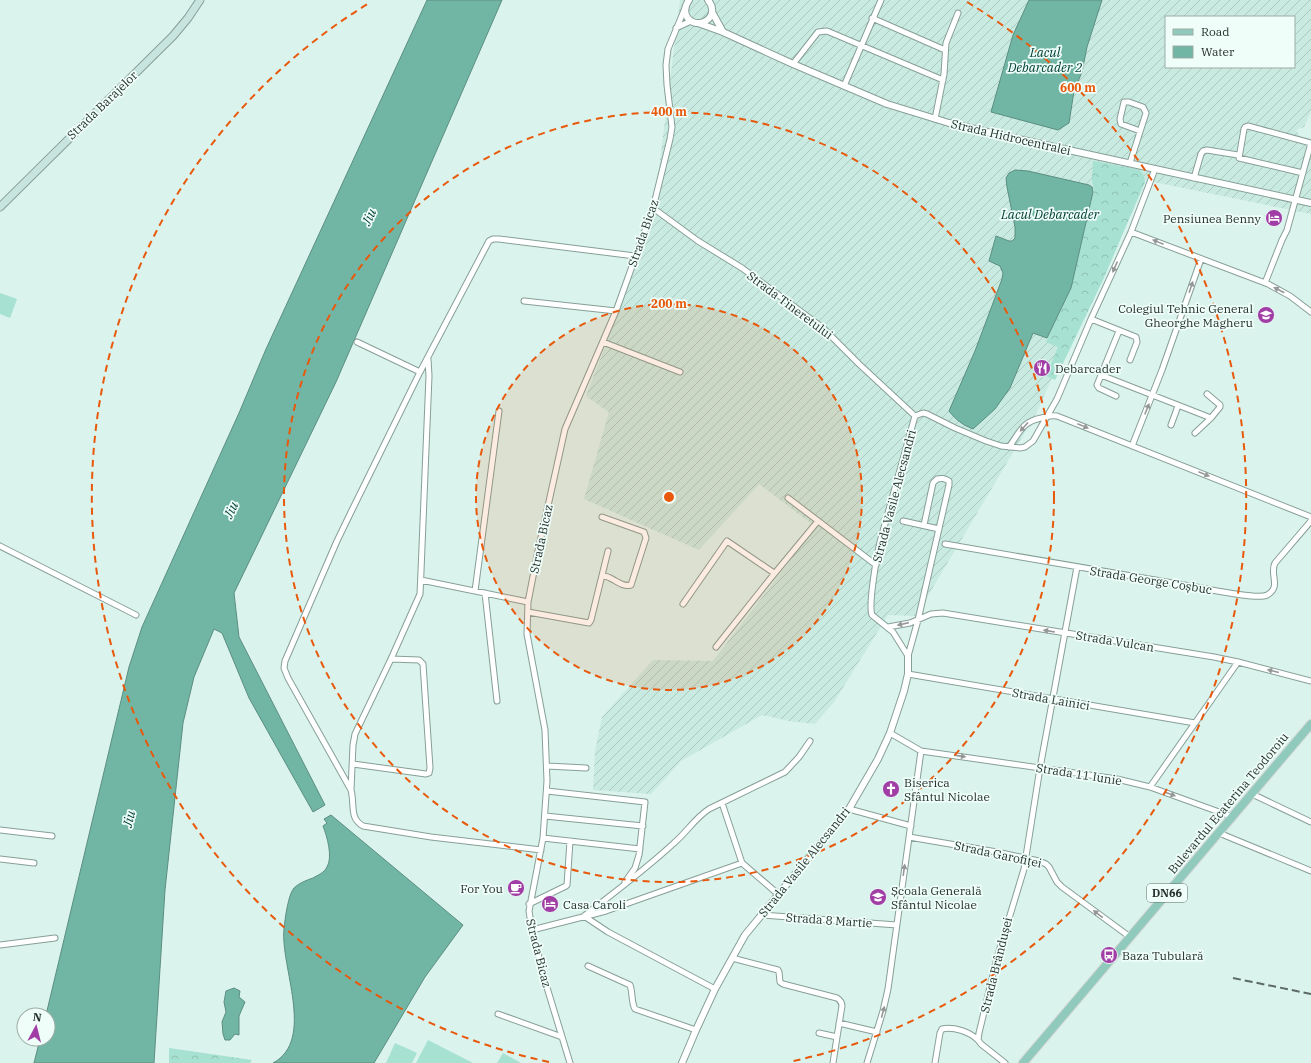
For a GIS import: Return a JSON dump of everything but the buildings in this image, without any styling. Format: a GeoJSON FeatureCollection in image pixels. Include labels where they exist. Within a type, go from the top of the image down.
{"type":"FeatureCollection","features":[{"type":"Feature","properties":{"kind":"main road","name":"Strada Barajelor"},"geometry":{"type":"LineString","coordinates":[[0,206],[173,36],[188,18],[200,0]]}},
{"type":"Feature","properties":{"kind":"main road","name":"Bulevardul Ecaterina Teodoroiu"},"geometry":{"type":"LineString","coordinates":[[1024,1063],[1311,724]]}},
{"type":"Feature","properties":{"kind":"street"},"geometry":{"type":"LineString","coordinates":[[676,28],[691,21],[686,15],[685,7],[689,0]]}},
{"type":"Feature","properties":{"kind":"street"},"geometry":{"type":"LineString","coordinates":[[844,86],[881,0]]}},
{"type":"Feature","properties":{"kind":"street"},"geometry":{"type":"LineString","coordinates":[[710,2],[712,12],[723,32]]}},
{"type":"Feature","properties":{"kind":"street","name":"Strada Bicaz"},"geometry":{"type":"LineString","coordinates":[[570,1063],[532,930],[529,911],[529,904],[543,838],[547,791],[547,766],[545,730],[527,634],[528,602],[565,429],[616,311],[653,208],[672,126],[667,85],[666,65],[668,49],[685,7]]}},
{"type":"Feature","properties":{"kind":"street"},"geometry":{"type":"LineString","coordinates":[[698,23],[702,23],[709,19],[712,12]]}},
{"type":"Feature","properties":{"kind":"street"},"geometry":{"type":"LineString","coordinates":[[935,119],[943,80],[946,58],[946,43],[958,13]]}},
{"type":"Feature","properties":{"kind":"street"},"geometry":{"type":"LineString","coordinates":[[872,18],[945,50]]}},
{"type":"Feature","properties":{"kind":"street","name":"Strada Hidrocentralei"},"geometry":{"type":"LineString","coordinates":[[691,21],[723,32],[887,104],[935,119],[1018,140],[1311,203]]}},
{"type":"Feature","properties":{"kind":"street"},"geometry":{"type":"LineString","coordinates":[[793,64],[818,32],[827,31],[943,80]]}},
{"type":"Feature","properties":{"kind":"street"},"geometry":{"type":"LineString","coordinates":[[1130,163],[1146,113],[1143,107],[1129,102],[1124,102],[1120,119],[1121,124],[1140,131]]}},
{"type":"Feature","properties":{"kind":"street"},"geometry":{"type":"LineString","coordinates":[[1238,155],[1244,129],[1248,126],[1311,143],[1287,230],[1265,283]]}},
{"type":"Feature","properties":{"kind":"street"},"geometry":{"type":"LineString","coordinates":[[1194,178],[1201,154],[1203,151],[1207,150],[1238,155],[1242,160],[1303,172]]}},
{"type":"Feature","properties":{"kind":"street"},"geometry":{"type":"LineString","coordinates":[[1155,169],[1131,232],[1091,319],[1057,399],[1046,417],[1033,441],[1029,445],[1020,448],[1009,447],[1024,425],[1029,422],[1046,417],[1053,415],[1311,517]]}},
{"type":"Feature","properties":{"kind":"street","name":"Strada Tineretului"},"geometry":{"type":"LineString","coordinates":[[653,208],[698,241],[742,268],[823,328],[859,364],[916,416]]}},
{"type":"Feature","properties":{"kind":"street"},"geometry":{"type":"LineString","coordinates":[[1131,232],[1265,283],[1290,296],[1311,312]]}},
{"type":"Feature","properties":{"kind":"street"},"geometry":{"type":"LineString","coordinates":[[541,850],[431,837],[358,824],[354,819],[351,790],[288,678],[284,668],[285,661],[337,541],[420,372],[490,241],[493,239],[499,239],[635,256]]}},
{"type":"Feature","properties":{"kind":"street"},"geometry":{"type":"LineString","coordinates":[[1132,446],[1152,395],[1200,259]]}},
{"type":"Feature","properties":{"kind":"street"},"geometry":{"type":"LineString","coordinates":[[524,301],[616,311]]}},
{"type":"Feature","properties":{"kind":"street"},"geometry":{"type":"LineString","coordinates":[[1091,319],[1136,337],[1137,339],[1130,360]]}},
{"type":"Feature","properties":{"kind":"street"},"geometry":{"type":"LineString","coordinates":[[1116,396],[1098,387],[1101,375],[1119,331]]}},
{"type":"Feature","properties":{"kind":"street"},"geometry":{"type":"LineString","coordinates":[[357,342],[420,372]]}},
{"type":"Feature","properties":{"kind":"street"},"geometry":{"type":"LineString","coordinates":[[603,342],[680,372]]}},
{"type":"Feature","properties":{"kind":"street"},"geometry":{"type":"LineString","coordinates":[[351,790],[353,745],[355,734],[420,594],[429,376],[428,358]]}},
{"type":"Feature","properties":{"kind":"street"},"geometry":{"type":"LineString","coordinates":[[1101,375],[1211,418]]}},
{"type":"Feature","properties":{"kind":"street"},"geometry":{"type":"LineString","coordinates":[[1195,433],[1220,407],[1220,405],[1207,394]]}},
{"type":"Feature","properties":{"kind":"street"},"geometry":{"type":"LineString","coordinates":[[1171,425],[1178,406]]}},
{"type":"Feature","properties":{"kind":"street"},"geometry":{"type":"LineString","coordinates":[[474,591],[499,411]]}},
{"type":"Feature","properties":{"kind":"street","name":"Strada Vasile Alecsandri"},"geometry":{"type":"LineString","coordinates":[[908,656],[897,636],[871,612],[880,542],[916,416],[923,413],[927,414],[986,441],[1009,447]]}},
{"type":"Feature","properties":{"kind":"street","name":"Strada Vasile Alecsandri"},"geometry":{"type":"LineString","coordinates":[[682,1063],[715,989],[746,935],[849,809],[878,759],[890,733],[908,674],[908,656],[918,620],[949,481],[942,478],[937,479],[933,483],[924,525]]}},
{"type":"Feature","properties":{"kind":"street"},"geometry":{"type":"LineString","coordinates":[[788,498],[876,565]]}},
{"type":"Feature","properties":{"kind":"street"},"geometry":{"type":"LineString","coordinates":[[602,517],[644,532],[646,538],[631,585],[624,585],[612,578],[602,576]]}},
{"type":"Feature","properties":{"kind":"street","name":"Strada George Coșbuc"},"geometry":{"type":"LineString","coordinates":[[945,544],[1258,597],[1264,596],[1273,591],[1275,580],[1273,568],[1275,563],[1311,520]]}},
{"type":"Feature","properties":{"kind":"street"},"geometry":{"type":"LineString","coordinates":[[716,647],[774,573],[818,521]]}},
{"type":"Feature","properties":{"kind":"street"},"geometry":{"type":"LineString","coordinates":[[903,521],[939,529]]}},
{"type":"Feature","properties":{"kind":"street"},"geometry":{"type":"LineString","coordinates":[[682,604],[727,540],[774,573]]}},
{"type":"Feature","properties":{"kind":"street"},"geometry":{"type":"LineString","coordinates":[[0,546],[136,615]]}},
{"type":"Feature","properties":{"kind":"street"},"geometry":{"type":"LineString","coordinates":[[528,612],[589,623],[608,551]]}},
{"type":"Feature","properties":{"kind":"street","name":"Strada Brândușei"},"geometry":{"type":"LineString","coordinates":[[978,1040],[997,958],[1024,868],[1040,768],[1077,567]]}},
{"type":"Feature","properties":{"kind":"street"},"geometry":{"type":"LineString","coordinates":[[421,580],[528,602]]}},
{"type":"Feature","properties":{"kind":"street"},"geometry":{"type":"LineString","coordinates":[[485,593],[496,701]]}},
{"type":"Feature","properties":{"kind":"street","name":"Strada Vulcan"},"geometry":{"type":"LineString","coordinates":[[918,620],[932,614],[943,613],[1238,662],[1311,681]]}},
{"type":"Feature","properties":{"kind":"street"},"geometry":{"type":"LineString","coordinates":[[888,627],[918,620]]}},
{"type":"Feature","properties":{"kind":"street"},"geometry":{"type":"LineString","coordinates":[[353,764],[426,774],[429,773],[430,768],[423,664],[419,660],[391,659]]}},
{"type":"Feature","properties":{"kind":"street"},"geometry":{"type":"LineString","coordinates":[[1150,787],[1238,662]]}},
{"type":"Feature","properties":{"kind":"street","name":"Strada Lainici"},"geometry":{"type":"LineString","coordinates":[[908,674],[1194,723]]}},
{"type":"Feature","properties":{"kind":"street","name":"Strada 11 Iunie"},"geometry":{"type":"LineString","coordinates":[[890,733],[921,751],[1117,779],[1150,787],[1233,817]]}},
{"type":"Feature","properties":{"kind":"street"},"geometry":{"type":"LineString","coordinates":[[584,916],[623,886],[674,843],[702,813],[785,772],[810,742]]}},
{"type":"Feature","properties":{"kind":"street"},"geometry":{"type":"LineString","coordinates":[[867,1063],[888,989],[921,751]]}},
{"type":"Feature","properties":{"kind":"street"},"geometry":{"type":"LineString","coordinates":[[547,766],[586,768]]}},
{"type":"Feature","properties":{"kind":"street"},"geometry":{"type":"LineString","coordinates":[[547,791],[645,802],[638,860],[635,868],[623,886]]}},
{"type":"Feature","properties":{"kind":"street"},"geometry":{"type":"LineString","coordinates":[[1252,794],[1311,822]]}},
{"type":"Feature","properties":{"kind":"street"},"geometry":{"type":"LineString","coordinates":[[722,803],[742,863],[778,894]]}},
{"type":"Feature","properties":{"kind":"street"},"geometry":{"type":"LineString","coordinates":[[849,809],[911,826]]}},
{"type":"Feature","properties":{"kind":"street"},"geometry":{"type":"LineString","coordinates":[[545,816],[643,826]]}},
{"type":"Feature","properties":{"kind":"street"},"geometry":{"type":"LineString","coordinates":[[0,830],[52,836]]}},
{"type":"Feature","properties":{"kind":"street"},"geometry":{"type":"LineString","coordinates":[[1219,833],[1311,871]]}},
{"type":"Feature","properties":{"kind":"street","name":"Strada Garofiței"},"geometry":{"type":"LineString","coordinates":[[909,837],[1026,858],[1046,864],[1052,871],[1057,882],[1062,887],[1130,937]]}},
{"type":"Feature","properties":{"kind":"street"},"geometry":{"type":"LineString","coordinates":[[543,838],[640,849]]}},
{"type":"Feature","properties":{"kind":"street"},"geometry":{"type":"LineString","coordinates":[[529,904],[567,885],[570,841]]}},
{"type":"Feature","properties":{"kind":"street"},"geometry":{"type":"LineString","coordinates":[[0,859],[34,863]]}},
{"type":"Feature","properties":{"kind":"street"},"geometry":{"type":"LineString","coordinates":[[532,930],[606,911],[742,863]]}},
{"type":"Feature","properties":{"kind":"street","name":"Strada 8 Martie"},"geometry":{"type":"LineString","coordinates":[[761,915],[897,925]]}},
{"type":"Feature","properties":{"kind":"street"},"geometry":{"type":"LineString","coordinates":[[584,916],[608,932],[715,989]]}},
{"type":"Feature","properties":{"kind":"street"},"geometry":{"type":"LineString","coordinates":[[0,945],[55,938]]}},
{"type":"Feature","properties":{"kind":"street"},"geometry":{"type":"LineString","coordinates":[[732,958],[778,970],[780,982],[783,984],[837,998],[842,1002],[833,1063]]}},
{"type":"Feature","properties":{"kind":"street"},"geometry":{"type":"LineString","coordinates":[[588,966],[630,985],[635,1009],[696,1030]]}},
{"type":"Feature","properties":{"kind":"street"},"geometry":{"type":"LineString","coordinates":[[498,1014],[562,1037]]}},
{"type":"Feature","properties":{"kind":"street"},"geometry":{"type":"LineString","coordinates":[[839,1023],[877,1032]]}},
{"type":"Feature","properties":{"kind":"street"},"geometry":{"type":"LineString","coordinates":[[935,1063],[940,1033],[942,1029],[946,1028],[972,1034],[981,1044],[1005,1063]]}},
{"type":"Feature","properties":{"kind":"street"},"geometry":{"type":"LineString","coordinates":[[819,1033],[837,1037]]}},
{"type":"Feature","properties":{"kind":"shaded area"},"geometry":{"type":"Polygon","coordinates":[[[680,0],[1311,0],[1311,112],[1304,127],[1296,130],[1311,155],[1311,214],[1139,179],[1037,412],[916,616],[888,615],[834,702],[815,724],[789,721],[762,715],[681,761],[651,794],[593,790],[595,751],[602,717],[653,660],[713,661],[816,527],[759,484],[699,550],[584,499],[609,412],[586,396],[652,225],[680,0]]]}},
{"type":"Feature","properties":{"kind":"green space"},"geometry":{"type":"Polygon","coordinates":[[[1093,161],[1137,169],[1143,174],[1145,182],[1103,280],[1055,380],[1046,376],[1058,347],[1046,342],[1071,288],[1094,191],[1092,180],[1093,161]]]}},
{"type":"Feature","properties":{"kind":"green space"},"geometry":{"type":"Polygon","coordinates":[[[0,293],[17,299],[10,318],[0,314],[0,293]]]}},
{"type":"Feature","properties":{"kind":"green space"},"geometry":{"type":"Polygon","coordinates":[[[428,1040],[473,1063],[416,1063],[428,1040]]]}},
{"type":"Feature","properties":{"kind":"green space"},"geometry":{"type":"Polygon","coordinates":[[[395,1043],[417,1053],[412,1063],[386,1063],[395,1043]]]}},
{"type":"Feature","properties":{"kind":"green space"},"geometry":{"type":"Polygon","coordinates":[[[169,1048],[252,1060],[250,1063],[169,1063],[169,1048]]]}},
{"type":"Feature","properties":{"kind":"green space"},"geometry":{"type":"Polygon","coordinates":[[[503,1053],[521,1063],[497,1063],[503,1053]]]}},
{"type":"Feature","properties":{"kind":"water","name":"Jiu"},"geometry":{"type":"Polygon","coordinates":[[[427,0],[502,0],[336,382],[234,593],[239,637],[325,805],[313,812],[249,698],[222,633],[214,629],[194,677],[183,723],[165,890],[154,1063],[34,1063],[38,1047],[56,1047],[56,1007],[48,1007],[129,667],[142,627],[239,413],[266,349],[427,0]]]}},
{"type":"Feature","properties":{"kind":"water","name":"Lacul Debarcader 2"},"geometry":{"type":"Polygon","coordinates":[[[1029,0],[1102,0],[1087,47],[1082,72],[1074,91],[1069,123],[1058,130],[991,112],[1013,35],[1029,0]]]}},
{"type":"Feature","properties":{"kind":"water","name":"Lacul Debarcader"},"geometry":{"type":"Polygon","coordinates":[[[1015,170],[1028,171],[1089,185],[1092,187],[1093,192],[1071,288],[1047,338],[1033,333],[1010,388],[995,409],[973,429],[960,422],[949,411],[975,351],[1002,279],[1003,273],[1000,266],[989,261],[996,236],[1009,241],[1012,241],[1015,238],[1015,227],[1006,178],[1009,173],[1015,170]]]}},
{"type":"Feature","properties":{"kind":"water"},"geometry":{"type":"Polygon","coordinates":[[[331,815],[463,925],[425,977],[374,1063],[273,1063],[286,1052],[292,1038],[294,1020],[293,1001],[284,944],[284,929],[288,901],[294,888],[301,883],[321,874],[329,863],[328,841],[323,826],[327,823],[324,819],[331,815]]]}},
{"type":"Feature","properties":{"kind":"water"},"geometry":{"type":"Polygon","coordinates":[[[234,988],[240,991],[239,997],[245,1002],[239,1016],[239,1035],[235,1034],[230,1040],[225,1040],[222,1022],[226,1012],[224,1002],[226,991],[234,988]]]}},
{"type":"Feature","properties":{"kind":"railway"},"geometry":{"type":"LineString","coordinates":[[1233,978],[1311,994]]}},
{"type":"Feature","properties":{"kind":"place","name":"Pensiunea Benny"},"geometry":{"type":"Point","coordinates":[1274,218]}},
{"type":"Feature","properties":{"kind":"place","name":"Colegiul Tehnic General Gheorghe Magheru"},"geometry":{"type":"Point","coordinates":[1266,315]}},
{"type":"Feature","properties":{"kind":"place","name":"Debarcader"},"geometry":{"type":"Point","coordinates":[1042,368]}},
{"type":"Feature","properties":{"kind":"place","name":"Biserica Sfântul Nicolae"},"geometry":{"type":"Point","coordinates":[891,789]}},
{"type":"Feature","properties":{"kind":"place","name":"For You"},"geometry":{"type":"Point","coordinates":[516,888]}},
{"type":"Feature","properties":{"kind":"place","name":"Școala Generală Sfântul Nicolae"},"geometry":{"type":"Point","coordinates":[878,897]}},
{"type":"Feature","properties":{"kind":"place","name":"Casa Caroli"},"geometry":{"type":"Point","coordinates":[550,904]}},
{"type":"Feature","properties":{"kind":"place","name":"Baza Tubulară"},"geometry":{"type":"Point","coordinates":[1109,955]}}]}
